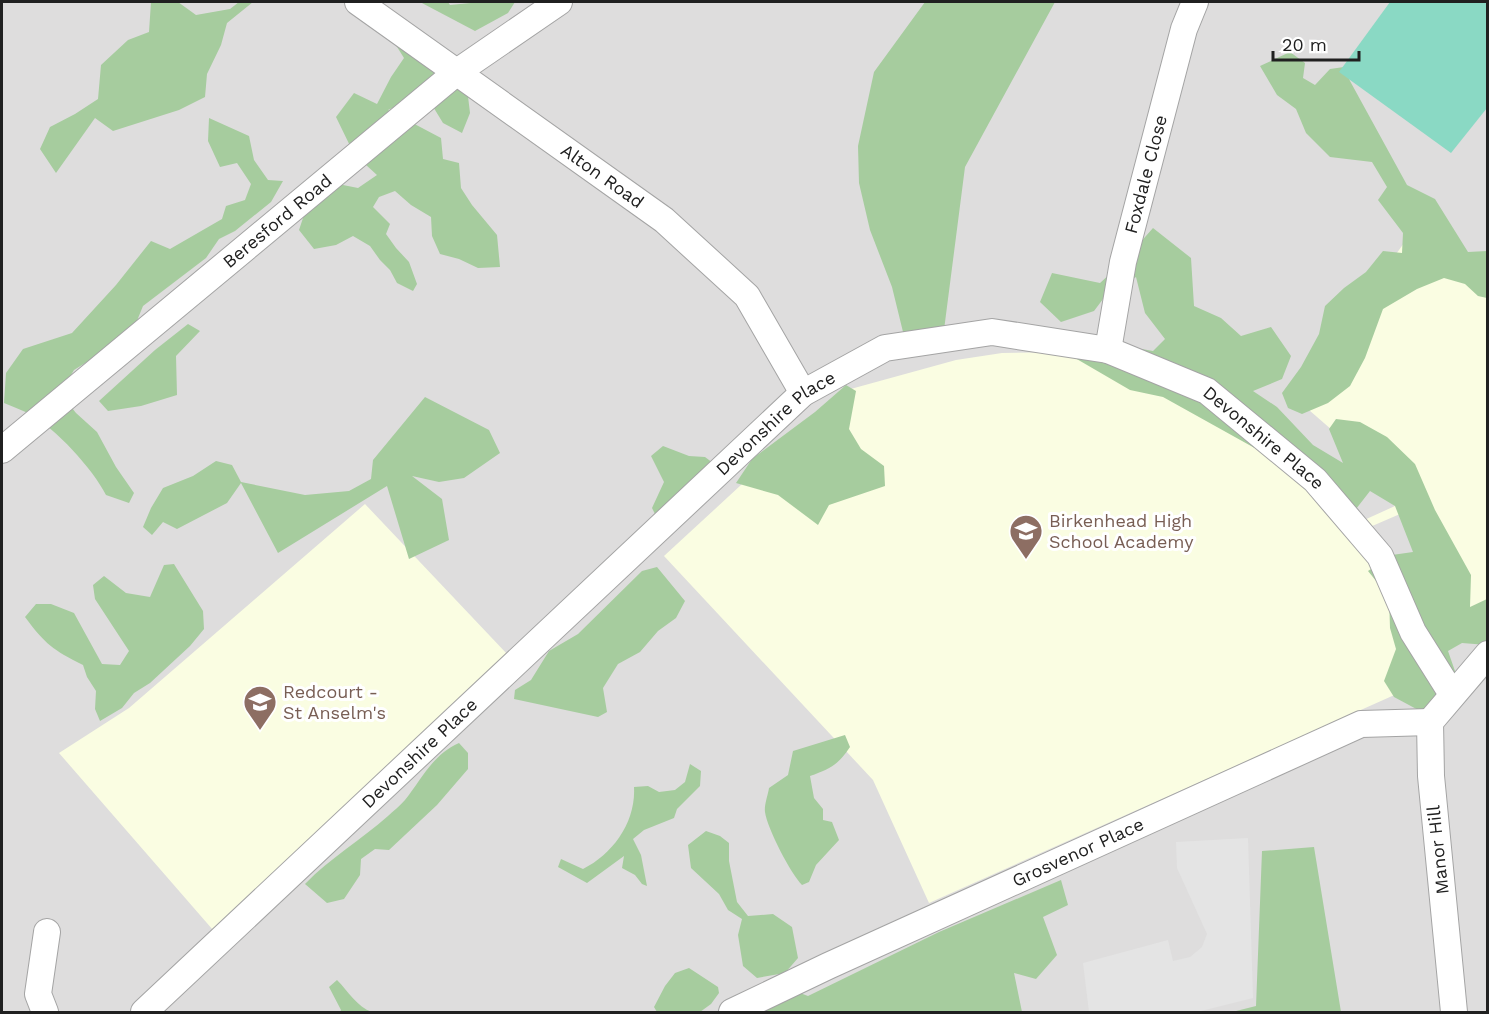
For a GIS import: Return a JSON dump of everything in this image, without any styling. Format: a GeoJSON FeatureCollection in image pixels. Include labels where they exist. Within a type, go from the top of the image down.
{"type":"FeatureCollection","features":[{"type":"Feature","properties":{"kind":"street","name":"Alton Road"},"geometry":{"type":"LineString","coordinates":[[358,2],[664,220],[747,296],[803,393]]}},
{"type":"Feature","properties":{"kind":"street","name":"Beresford Road"},"geometry":{"type":"LineString","coordinates":[[2,450],[457,72],[559,2]]}},
{"type":"Feature","properties":{"kind":"street","name":"Foxdale Close"},"geometry":{"type":"LineString","coordinates":[[1108,350],[1123,262],[1184,29],[1195,2]]}},
{"type":"Feature","properties":{"kind":"street","name":"Devonshire Place"},"geometry":{"type":"LineString","coordinates":[[144,1012],[803,393],[885,348],[992,332],[1108,350],[1207,391],[1315,480],[1380,556],[1413,632],[1452,694]]}},
{"type":"Feature","properties":{"kind":"street"},"geometry":{"type":"LineString","coordinates":[[1430,722],[1488,654]]}},
{"type":"Feature","properties":{"kind":"street","name":"Grosvenor Place"},"geometry":{"type":"LineString","coordinates":[[732,1012],[828,966],[1361,724],[1430,722]]}},
{"type":"Feature","properties":{"kind":"street","name":"Manor Hill"},"geometry":{"type":"LineString","coordinates":[[1430,722],[1431,776],[1454,1012]]}},
{"type":"Feature","properties":{"kind":"street"},"geometry":{"type":"LineString","coordinates":[[45,1012],[38,994],[47,932]]}},
{"type":"Feature","properties":{"kind":"shaded area"},"geometry":{"type":"Polygon","coordinates":[[[2,2],[1487,2],[1487,1012],[2,1012],[2,2]]]}},
{"type":"Feature","properties":{"kind":"shaded area","name":"Birkenhead High School Academy"},"geometry":{"type":"Polygon","coordinates":[[[1419,222],[1487,269],[1487,625],[1479,635],[1400,514],[1363,530],[1428,680],[929,903],[873,780],[664,556],[847,390],[956,360],[1002,353],[1069,352],[1148,365],[1362,521],[1395,506],[1332,430],[1294,397],[1419,222]]]}},
{"type":"Feature","properties":{"kind":"shaded area","name":"Redcourt - St Anselm's"},"geometry":{"type":"Polygon","coordinates":[[[365,504],[508,655],[213,930],[59,753],[129,708],[365,504]]]}},
{"type":"Feature","properties":{"kind":"shaded area"},"geometry":{"type":"Polygon","coordinates":[[[1248,838],[1253,998],[1197,1012],[1089,1012],[1083,963],[1168,940],[1173,961],[1190,957],[1202,947],[1207,934],[1177,868],[1176,842],[1248,838]]]}},
{"type":"Feature","properties":{"kind":"green space"},"geometry":{"type":"Polygon","coordinates":[[[151,2],[178,2],[196,15],[230,9],[239,2],[253,2],[227,23],[221,45],[207,74],[205,97],[179,110],[113,131],[95,118],[56,173],[40,149],[50,127],[98,99],[101,65],[128,40],[149,32],[151,2]]]}},
{"type":"Feature","properties":{"kind":"green space"},"geometry":{"type":"Polygon","coordinates":[[[420,2],[448,2],[450,5],[515,2],[508,13],[475,31],[420,2]]]}},
{"type":"Feature","properties":{"kind":"green space"},"geometry":{"type":"Polygon","coordinates":[[[925,2],[1055,2],[965,167],[944,330],[904,336],[892,287],[870,230],[859,183],[858,146],[874,72],[925,2]]]}},
{"type":"Feature","properties":{"kind":"green space"},"geometry":{"type":"Polygon","coordinates":[[[1390,2],[1487,2],[1487,108],[1451,153],[1339,72],[1390,2]]]}},
{"type":"Feature","properties":{"kind":"green space"},"geometry":{"type":"Polygon","coordinates":[[[394,42],[428,62],[446,92],[467,88],[470,113],[462,133],[443,123],[432,105],[409,100],[388,110],[441,138],[443,159],[459,163],[461,188],[497,235],[500,267],[478,268],[459,259],[440,254],[432,236],[431,217],[411,205],[395,191],[379,197],[373,207],[390,224],[386,234],[409,262],[417,284],[413,291],[397,283],[390,270],[370,246],[353,236],[336,245],[314,249],[299,230],[307,206],[338,184],[358,188],[377,175],[354,154],[336,117],[354,93],[377,104],[404,58],[394,42]]]}},
{"type":"Feature","properties":{"kind":"green space"},"geometry":{"type":"Polygon","coordinates":[[[1290,52],[1305,63],[1303,78],[1315,85],[1330,69],[1344,67],[1407,185],[1435,199],[1468,252],[1487,251],[1487,298],[1478,296],[1465,284],[1444,278],[1417,289],[1383,309],[1365,358],[1350,386],[1328,403],[1302,414],[1288,408],[1282,393],[1301,367],[1319,334],[1325,306],[1366,272],[1383,251],[1402,253],[1403,233],[1378,200],[1387,187],[1372,162],[1330,157],[1306,133],[1296,109],[1277,95],[1260,66],[1290,52]]]}},
{"type":"Feature","properties":{"kind":"green space"},"geometry":{"type":"Polygon","coordinates":[[[209,118],[249,136],[254,160],[268,180],[283,181],[271,202],[235,231],[219,239],[206,258],[143,306],[134,328],[106,350],[74,370],[60,393],[76,413],[97,432],[116,467],[134,493],[129,503],[106,495],[83,462],[40,420],[4,403],[6,373],[23,349],[72,333],[116,285],[151,241],[170,249],[222,219],[226,206],[245,200],[251,184],[237,163],[220,167],[208,141],[209,118]]]}},
{"type":"Feature","properties":{"kind":"green space"},"geometry":{"type":"Polygon","coordinates":[[[1153,228],[1191,258],[1194,306],[1221,318],[1241,336],[1271,327],[1291,356],[1282,379],[1253,391],[1277,407],[1313,445],[1343,463],[1329,429],[1336,419],[1360,422],[1387,437],[1415,464],[1435,510],[1471,575],[1470,607],[1487,599],[1487,645],[1462,643],[1448,651],[1456,674],[1422,712],[1394,697],[1384,681],[1396,649],[1390,628],[1389,597],[1368,571],[1392,555],[1413,552],[1395,506],[1370,491],[1356,509],[1294,475],[1260,451],[1163,397],[1130,390],[1075,358],[1096,341],[1153,351],[1165,339],[1145,313],[1136,277],[1103,299],[1094,311],[1061,322],[1040,302],[1052,273],[1100,283],[1123,262],[1153,228]]]}},
{"type":"Feature","properties":{"kind":"green space"},"geometry":{"type":"Polygon","coordinates":[[[188,324],[200,331],[176,356],[177,395],[141,406],[108,411],[99,401],[155,350],[188,324]]]}},
{"type":"Feature","properties":{"kind":"green space"},"geometry":{"type":"Polygon","coordinates":[[[846,385],[856,391],[849,429],[861,449],[884,466],[885,486],[829,505],[818,525],[778,495],[736,483],[752,459],[815,412],[846,385]]]}},
{"type":"Feature","properties":{"kind":"green space"},"geometry":{"type":"Polygon","coordinates":[[[425,397],[489,430],[500,453],[464,478],[439,482],[412,476],[442,499],[449,540],[409,559],[387,486],[278,553],[241,483],[227,503],[177,529],[163,522],[152,535],[143,527],[163,488],[193,476],[216,461],[232,465],[241,482],[305,495],[349,491],[371,479],[373,460],[425,397]]]}},
{"type":"Feature","properties":{"kind":"green space"},"geometry":{"type":"Polygon","coordinates":[[[663,446],[689,456],[705,457],[713,463],[656,516],[652,508],[664,482],[651,456],[663,446]]]}},
{"type":"Feature","properties":{"kind":"green space"},"geometry":{"type":"Polygon","coordinates":[[[174,564],[203,611],[204,629],[190,646],[150,683],[134,693],[122,708],[100,721],[95,709],[96,691],[83,665],[50,646],[25,617],[36,604],[51,604],[74,613],[102,664],[120,665],[129,651],[95,599],[93,585],[104,576],[126,593],[150,597],[164,565],[174,564]]]}},
{"type":"Feature","properties":{"kind":"green space"},"geometry":{"type":"Polygon","coordinates":[[[657,567],[685,601],[676,618],[658,631],[640,652],[618,664],[603,688],[607,712],[598,717],[514,699],[515,690],[531,680],[549,651],[578,634],[642,571],[657,567]]]}},
{"type":"Feature","properties":{"kind":"green space"},"geometry":{"type":"Polygon","coordinates":[[[845,735],[850,747],[842,758],[828,768],[810,776],[814,798],[823,809],[823,820],[832,822],[839,840],[816,865],[809,882],[802,885],[770,829],[765,809],[769,788],[788,775],[793,751],[845,735]]]}},
{"type":"Feature","properties":{"kind":"green space"},"geometry":{"type":"Polygon","coordinates":[[[459,743],[468,753],[468,769],[437,805],[389,850],[375,849],[361,859],[360,875],[344,899],[327,903],[305,884],[399,806],[428,768],[442,754],[459,743]]]}},
{"type":"Feature","properties":{"kind":"green space"},"geometry":{"type":"Polygon","coordinates":[[[690,764],[701,771],[700,786],[677,809],[674,818],[644,830],[633,839],[641,855],[647,886],[642,884],[635,875],[622,868],[624,856],[587,883],[558,867],[561,859],[583,869],[594,863],[613,846],[627,824],[634,800],[634,787],[648,786],[659,792],[675,790],[685,782],[690,764]]]}},
{"type":"Feature","properties":{"kind":"green space"},"geometry":{"type":"Polygon","coordinates":[[[706,831],[720,836],[729,843],[729,861],[737,902],[748,916],[773,914],[792,927],[798,958],[785,973],[757,978],[743,966],[738,935],[742,919],[728,910],[719,894],[691,868],[688,845],[706,831]]]}},
{"type":"Feature","properties":{"kind":"green space"},"geometry":{"type":"Polygon","coordinates":[[[1314,847],[1341,1012],[1232,1012],[1256,1006],[1262,851],[1314,847]]]}},
{"type":"Feature","properties":{"kind":"green space"},"geometry":{"type":"Polygon","coordinates":[[[1061,880],[1068,905],[1043,917],[1057,955],[1036,979],[1014,973],[1022,1012],[744,1012],[792,990],[808,996],[939,932],[1061,880]]]}},
{"type":"Feature","properties":{"kind":"green space"},"geometry":{"type":"Polygon","coordinates":[[[689,968],[718,987],[719,993],[711,1004],[700,1012],[657,1012],[654,1007],[665,986],[675,973],[689,968]]]}},
{"type":"Feature","properties":{"kind":"green space"},"geometry":{"type":"Polygon","coordinates":[[[337,980],[357,1003],[372,1012],[340,1012],[329,987],[337,980]]]}},
{"type":"Feature","properties":{"kind":"place","name":"Birkenhead High School Academy"},"geometry":{"type":"Point","coordinates":[1026,560]}},
{"type":"Feature","properties":{"kind":"place","name":"Redcourt - St Anselm's"},"geometry":{"type":"Point","coordinates":[260,731]}}]}
